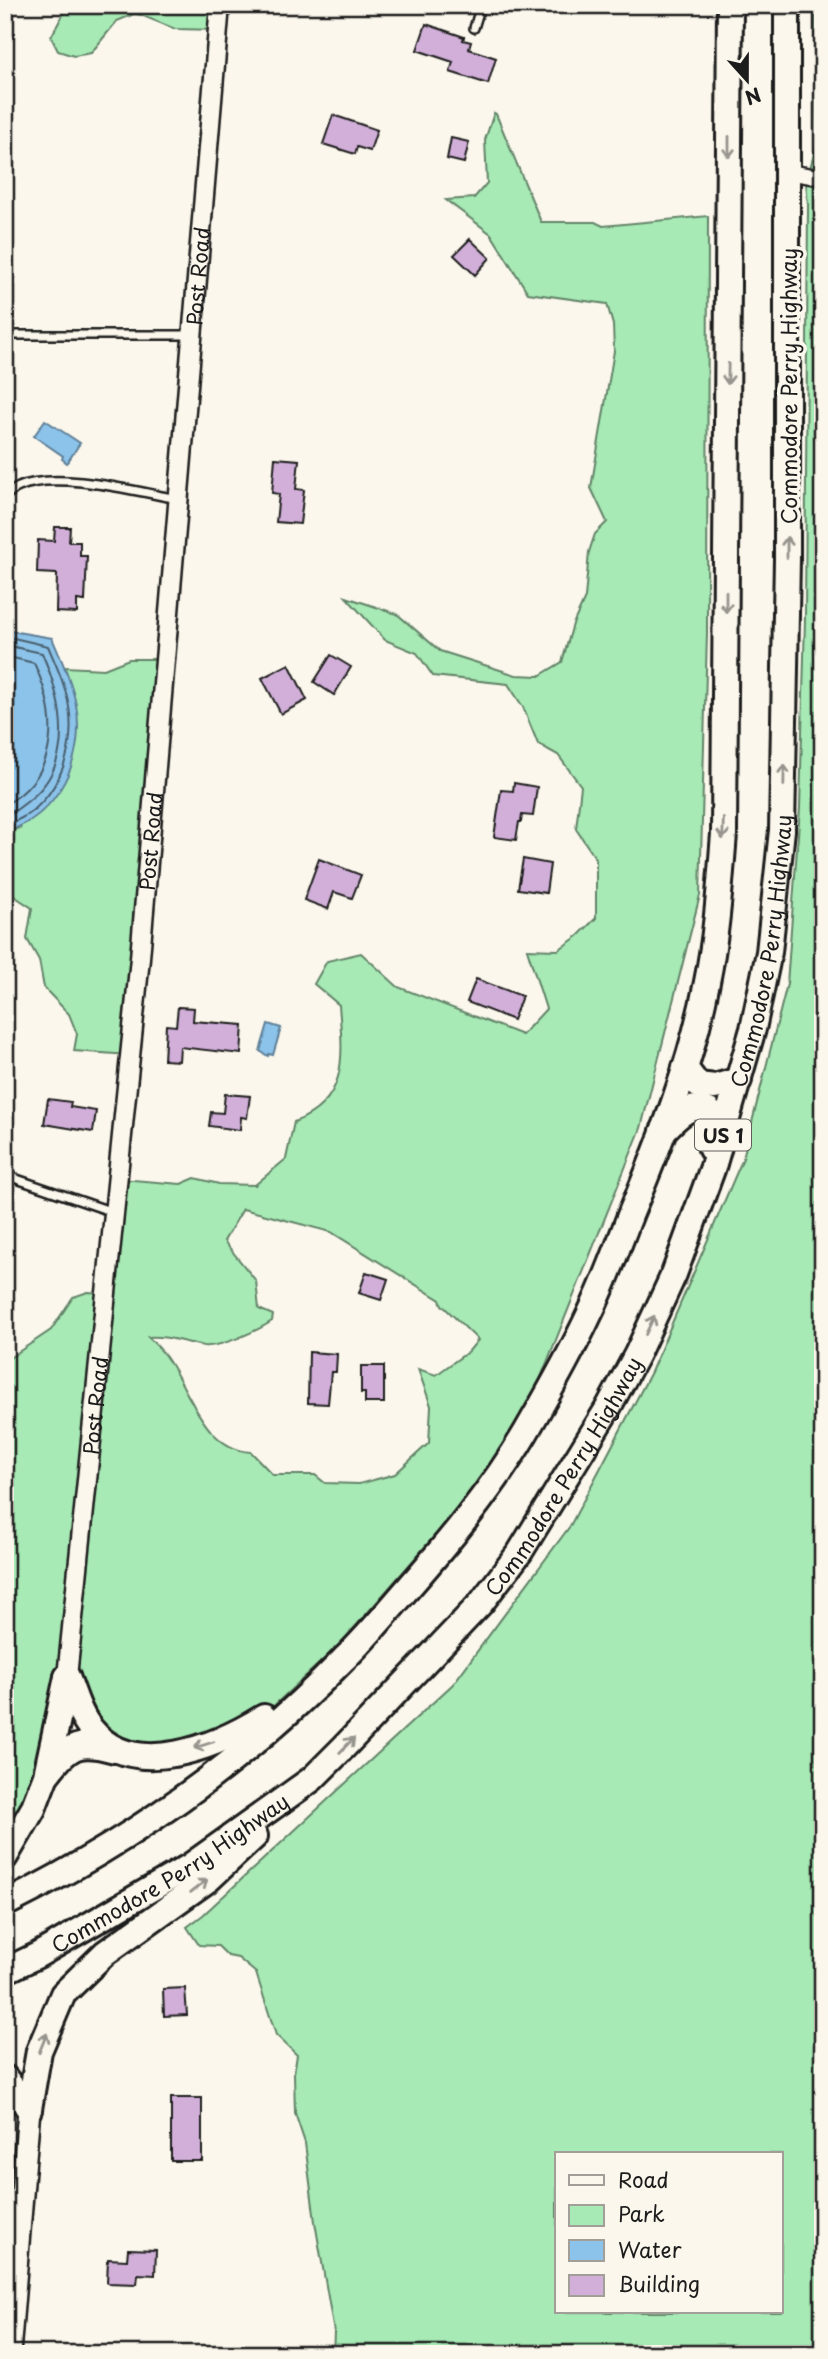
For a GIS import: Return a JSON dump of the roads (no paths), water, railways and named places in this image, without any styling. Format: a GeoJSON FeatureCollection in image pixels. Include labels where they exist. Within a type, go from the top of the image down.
{"type":"FeatureCollection","features":[{"type":"Feature","properties":{"kind":"highway","name":"US 1"},"geometry":{"type":"LineString","coordinates":[[5,1903],[62,1875],[135,1830],[270,1729],[345,1659],[426,1568],[475,1507],[524,1435],[591,1313],[663,1131],[685,1068],[707,983],[718,912],[724,834],[730,5]]}},
{"type":"Feature","properties":{"kind":"highway","name":"Commodore Perry Highway"},"geometry":{"type":"LineString","coordinates":[[5,1971],[38,1955],[190,1866],[312,1779],[481,1603],[520,1552],[608,1408],[637,1354],[674,1274],[713,1167],[753,1029],[769,952],[782,830],[788,559],[787,5]]}},
{"type":"Feature","properties":{"kind":"highway"},"geometry":{"type":"LineString","coordinates":[[685,1068],[698,1085],[715,1087],[739,1080]]}},
{"type":"Feature","properties":{"kind":"highway"},"geometry":{"type":"LineString","coordinates":[[663,1131],[685,1111],[695,1107],[709,1111],[712,1123],[710,1144],[713,1167]]}},
{"type":"Feature","properties":{"kind":"highway"},"geometry":{"type":"LineString","coordinates":[[46,1775],[62,1754],[73,1747],[91,1743],[132,1754],[154,1756],[176,1754],[241,1732],[276,1710],[345,1659]]}},
{"type":"Feature","properties":{"kind":"highway"},"geometry":{"type":"LineString","coordinates":[[66,1677],[91,1729],[116,1750]]}},
{"type":"Feature","properties":{"kind":"highway"},"geometry":{"type":"LineString","coordinates":[[5,1857],[33,1809],[46,1775],[66,1677]]}},
{"type":"Feature","properties":{"kind":"highway"},"geometry":{"type":"LineString","coordinates":[[29,2109],[39,2050],[63,1994],[105,1953],[209,1879],[300,1794],[312,1779]]}},
{"type":"Feature","properties":{"kind":"highway"},"geometry":{"type":"LineString","coordinates":[[5,2078],[29,2109]]}},
{"type":"Feature","properties":{"kind":"main road"},"geometry":{"type":"LineString","coordinates":[[9,2354],[29,2109]]}},
{"type":"Feature","properties":{"kind":"street","name":"Post Road"},"geometry":{"type":"LineString","coordinates":[[66,1677],[141,944],[220,5]]}},
{"type":"Feature","properties":{"kind":"street"},"geometry":{"type":"LineString","coordinates":[[788,172],[823,178]]}},
{"type":"Feature","properties":{"kind":"lane"},"geometry":{"type":"LineString","coordinates":[[474,28],[481,5]]}},
{"type":"Feature","properties":{"kind":"lane"},"geometry":{"type":"LineString","coordinates":[[5,335],[192,335]]}},
{"type":"Feature","properties":{"kind":"lane"},"geometry":{"type":"LineString","coordinates":[[5,496],[19,487],[47,481],[78,482],[178,499]]}},
{"type":"Feature","properties":{"kind":"lane"},"geometry":{"type":"LineString","coordinates":[[5,1175],[113,1212]]}},
{"type":"Feature","properties":{"kind":"water"},"geometry":{"type":"Polygon","coordinates":[[[45,420],[80,443],[67,463],[62,459],[63,456],[34,436],[45,420]]]}},
{"type":"Feature","properties":{"kind":"water"},"geometry":{"type":"Polygon","coordinates":[[[5,630],[52,638],[72,688],[78,725],[72,764],[53,799],[40,813],[24,824],[5,832],[5,630]]]}},
{"type":"Feature","properties":{"kind":"water"},"geometry":{"type":"Polygon","coordinates":[[[268,1024],[281,1028],[273,1055],[268,1056],[260,1051],[268,1024]]]}}]}
